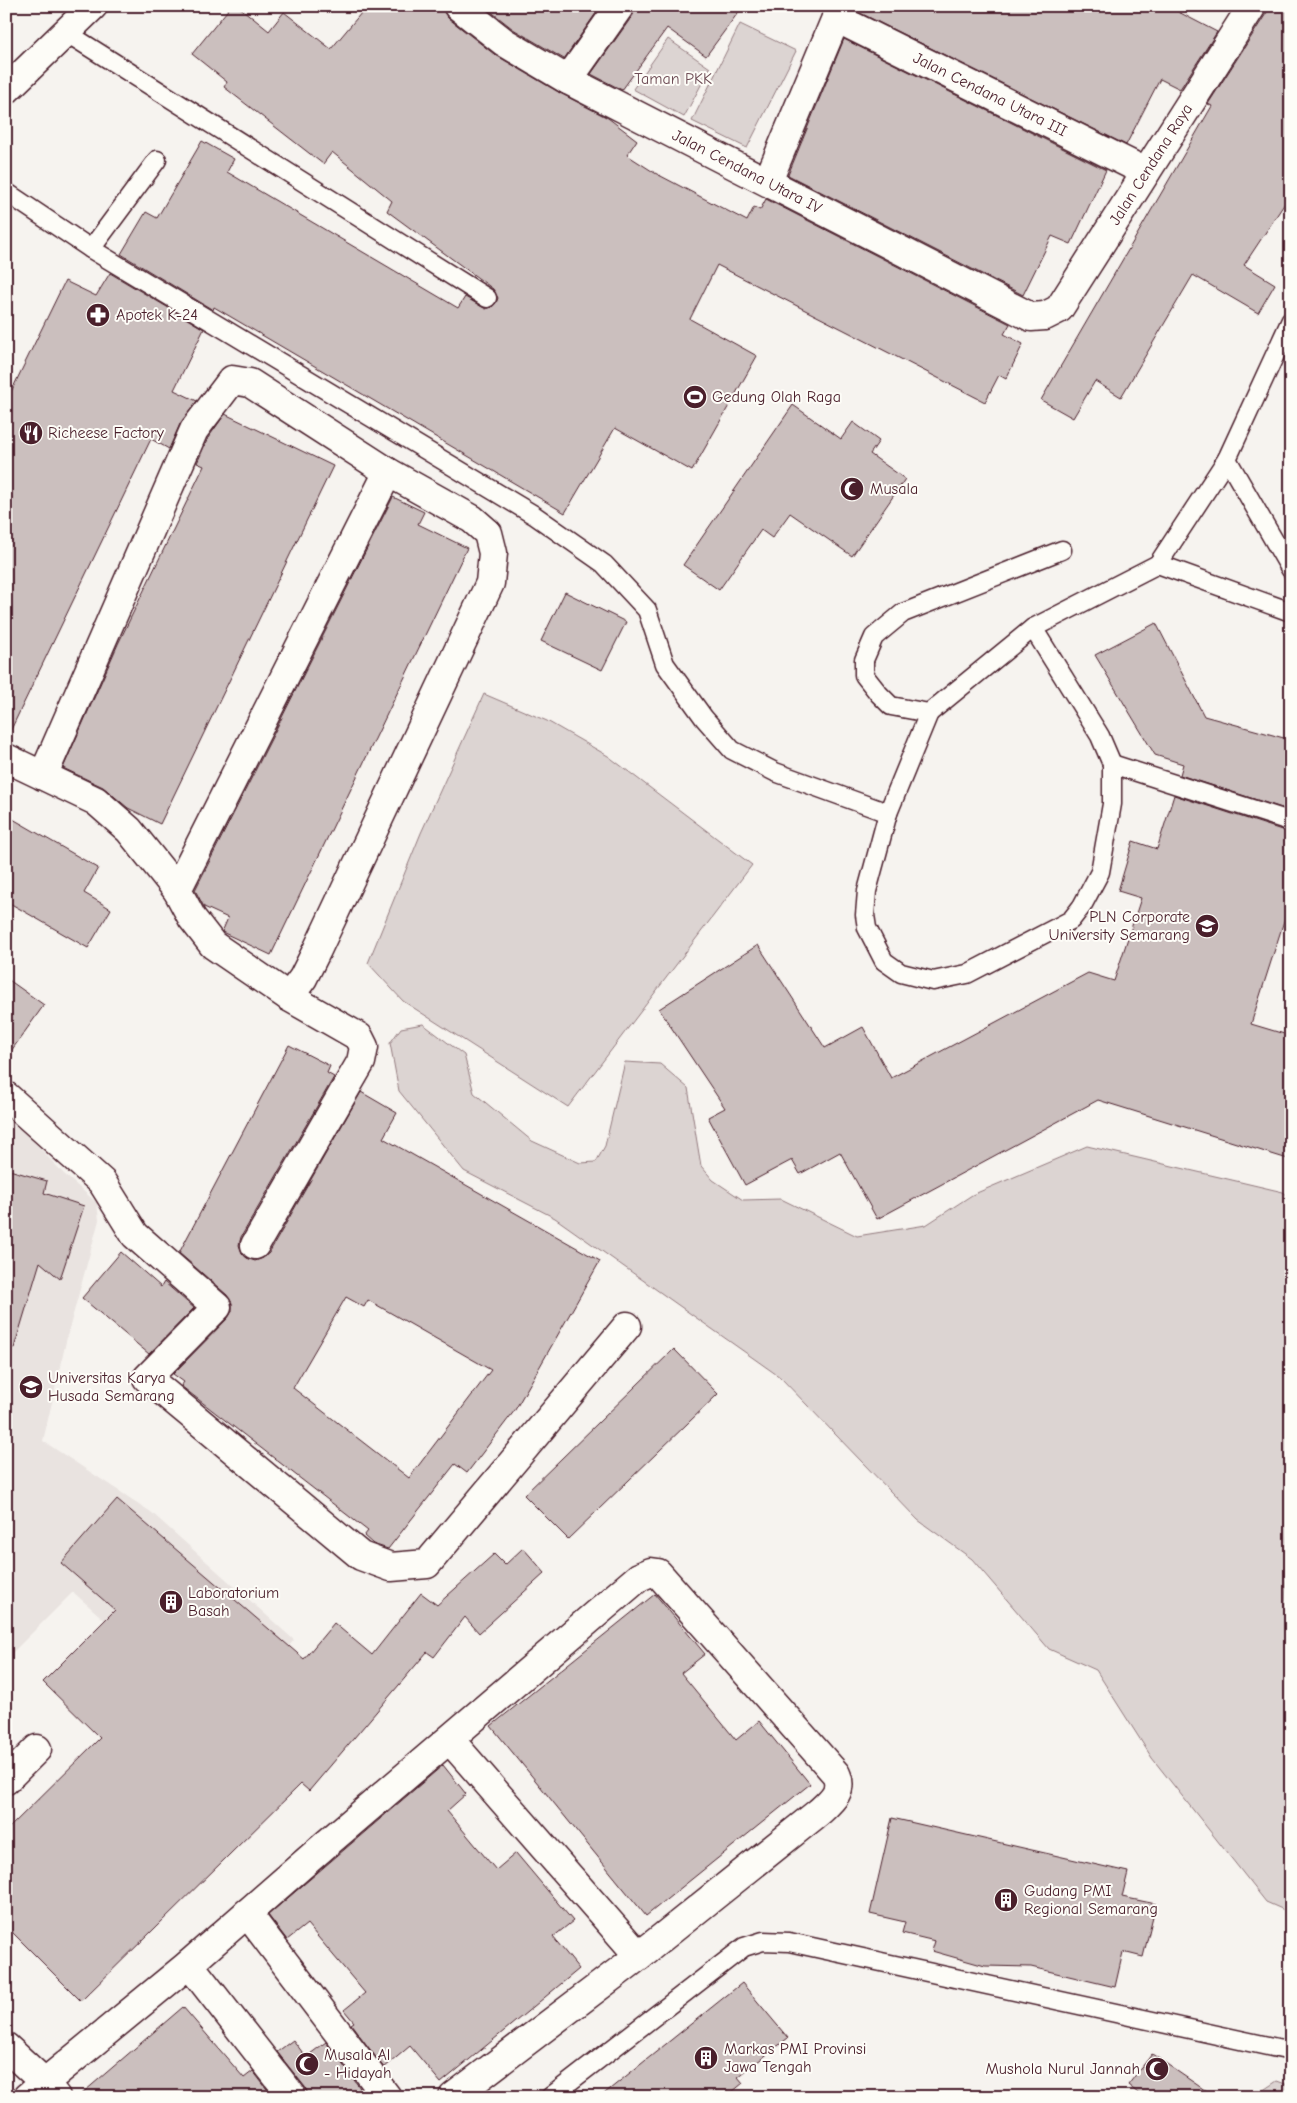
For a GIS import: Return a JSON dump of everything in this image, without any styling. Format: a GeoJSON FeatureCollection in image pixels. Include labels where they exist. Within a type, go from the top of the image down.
{"type":"FeatureCollection","features":[{"type":"Feature","properties":{"kind":"street"},"geometry":{"type":"LineString","coordinates":[[6,90],[94,6]]}},
{"type":"Feature","properties":{"kind":"street","name":"Jalan Cendana Utara IV"},"geometry":{"type":"LineString","coordinates":[[458,6],[504,42],[568,80],[1030,317],[1045,316]]}},
{"type":"Feature","properties":{"kind":"street"},"geometry":{"type":"LineString","coordinates":[[568,80],[620,6]]}},
{"type":"Feature","properties":{"kind":"street","name":"Jalan Cendana Raya"},"geometry":{"type":"LineString","coordinates":[[1045,316],[1058,309],[1146,172],[1246,8]]}},
{"type":"Feature","properties":{"kind":"street"},"geometry":{"type":"LineString","coordinates":[[768,181],[839,12]]}},
{"type":"Feature","properties":{"kind":"street","name":"Jalan Cendana Utara III"},"geometry":{"type":"LineString","coordinates":[[839,12],[1146,172]]}},
{"type":"Feature","properties":{"kind":"street"},"geometry":{"type":"LineString","coordinates":[[43,776],[194,430],[232,380],[250,383],[388,472],[472,519],[488,533],[493,553],[490,583],[317,950],[303,978],[289,997]]}},
{"type":"Feature","properties":{"kind":"street"},"geometry":{"type":"LineString","coordinates":[[177,890],[388,472]]}},
{"type":"Feature","properties":{"kind":"street"},"geometry":{"type":"LineString","coordinates":[[6,758],[66,785],[96,801],[129,830],[177,890],[192,918],[213,945],[289,997],[359,1037],[364,1047],[361,1062],[255,1245]]}},
{"type":"Feature","properties":{"kind":"street"},"geometry":{"type":"LineString","coordinates":[[6,1096],[102,1182],[135,1235],[217,1307],[147,1378],[361,1556],[391,1567],[427,1564],[627,1326]]}},
{"type":"Feature","properties":{"kind":"street"},"geometry":{"type":"LineString","coordinates":[[6,2047],[43,2092],[247,1913],[639,1577],[651,1572],[658,1574],[836,1774],[839,1787],[832,1800],[639,1956],[453,2097]]}},
{"type":"Feature","properties":{"kind":"street"},"geometry":{"type":"LineString","coordinates":[[450,1740],[639,1956]]}},
{"type":"Feature","properties":{"kind":"street"},"geometry":{"type":"LineString","coordinates":[[6,1780],[37,1749]]}},
{"type":"Feature","properties":{"kind":"street"},"geometry":{"type":"LineString","coordinates":[[247,1913],[387,2097]]}},
{"type":"Feature","properties":{"kind":"street"},"geometry":{"type":"LineString","coordinates":[[188,1964],[293,2097]]}},
{"type":"Feature","properties":{"kind":"lane"},"geometry":{"type":"LineString","coordinates":[[67,33],[487,298]]}},
{"type":"Feature","properties":{"kind":"lane"},"geometry":{"type":"LineString","coordinates":[[91,249],[157,160]]}},
{"type":"Feature","properties":{"kind":"lane"},"geometry":{"type":"LineString","coordinates":[[6,192],[91,249],[534,515],[604,564],[647,610],[666,664],[704,718],[732,750],[775,772],[888,813]]}},
{"type":"Feature","properties":{"kind":"lane"},"geometry":{"type":"LineString","coordinates":[[1032,628],[1100,736],[1112,764],[1112,804],[1100,872],[1082,906],[1071,920],[967,974],[933,981],[901,973],[884,961],[867,928],[864,915],[867,891],[888,813],[929,714],[1032,628],[1158,564],[1227,459],[1291,320]]}},
{"type":"Feature","properties":{"kind":"lane"},"geometry":{"type":"LineString","coordinates":[[1227,459],[1291,570]]}},
{"type":"Feature","properties":{"kind":"lane"},"geometry":{"type":"LineString","coordinates":[[929,714],[892,706],[878,694],[864,675],[864,660],[874,637],[903,614],[1062,550]]}},
{"type":"Feature","properties":{"kind":"lane"},"geometry":{"type":"LineString","coordinates":[[1158,564],[1291,612]]}},
{"type":"Feature","properties":{"kind":"lane"},"geometry":{"type":"LineString","coordinates":[[1112,764],[1291,823]]}},
{"type":"Feature","properties":{"kind":"lane"},"geometry":{"type":"LineString","coordinates":[[550,2097],[744,1946],[763,1941],[789,1942],[1291,2051]]}},
{"type":"Feature","properties":{"kind":"shaded area","name":"Universitas Karya Husada Semarang"},"geometry":{"type":"Polygon","coordinates":[[[6,1112],[64,1174],[97,1203],[99,1220],[68,1333],[43,1441],[151,1512],[294,1640],[222,1724],[73,1592],[6,1659],[6,1112]]]}},
{"type":"Feature","properties":{"kind":"green space"},"geometry":{"type":"Polygon","coordinates":[[[740,24],[796,51],[747,148],[692,121],[740,24]]]}},
{"type":"Feature","properties":{"kind":"green space","name":"Taman PKK"},"geometry":{"type":"Polygon","coordinates":[[[668,39],[710,68],[684,117],[633,89],[668,39]]]}},
{"type":"Feature","properties":{"kind":"green space"},"geometry":{"type":"Polygon","coordinates":[[[484,694],[547,721],[608,756],[752,865],[568,1107],[403,1001],[368,963],[421,833],[484,694]]]}},
{"type":"Feature","properties":{"kind":"green space"},"geometry":{"type":"Polygon","coordinates":[[[423,1024],[464,1055],[474,1093],[532,1141],[580,1163],[596,1162],[605,1146],[625,1062],[660,1064],[688,1088],[701,1166],[713,1180],[743,1200],[781,1199],[857,1236],[926,1225],[972,1195],[1087,1146],[1283,1192],[1291,1198],[1291,1527],[1288,1537],[1285,1605],[1291,1634],[1291,1913],[1266,1902],[1152,1758],[1096,1670],[1049,1649],[972,1559],[918,1520],[780,1377],[555,1218],[464,1171],[399,1091],[390,1043],[401,1028],[423,1024]]]}},
{"type":"Feature","properties":{"kind":"green space"},"geometry":{"type":"Polygon","coordinates":[[[1277,2081],[1291,2086],[1291,2097],[1253,2097],[1277,2081]]]}},
{"type":"Feature","properties":{"kind":"building"},"geometry":{"type":"Polygon","coordinates":[[[231,6],[238,6],[269,31],[284,12],[331,49],[367,6],[443,6],[448,18],[494,54],[560,93],[608,118],[637,140],[627,155],[655,173],[747,221],[754,207],[760,210],[766,199],[1010,324],[1004,334],[1023,344],[1006,379],[999,375],[985,402],[717,265],[690,319],[757,356],[692,471],[615,428],[565,513],[214,307],[213,310],[121,254],[146,212],[157,218],[202,141],[234,159],[227,172],[458,308],[465,297],[486,309],[496,303],[498,298],[493,289],[387,211],[392,201],[332,152],[323,164],[224,87],[227,82],[192,54],[231,6]]]}},
{"type":"Feature","properties":{"kind":"building"},"geometry":{"type":"Polygon","coordinates":[[[484,6],[601,6],[564,59],[513,29],[484,6]]]}},
{"type":"Feature","properties":{"kind":"building"},"geometry":{"type":"Polygon","coordinates":[[[635,6],[743,6],[706,56],[667,28],[622,90],[591,74],[633,15],[635,6]]]}},
{"type":"Feature","properties":{"kind":"building"},"geometry":{"type":"Polygon","coordinates":[[[859,6],[1167,6],[1217,32],[1180,89],[1160,79],[1126,145],[856,11],[859,6]]]}},
{"type":"Feature","properties":{"kind":"building"},"geometry":{"type":"Polygon","coordinates":[[[1271,6],[1291,6],[1291,194],[1244,265],[1275,284],[1258,313],[1193,275],[1121,397],[1095,381],[1073,418],[1041,400],[1212,106],[1208,104],[1271,6]]]}},
{"type":"Feature","properties":{"kind":"building"},"geometry":{"type":"Polygon","coordinates":[[[844,39],[1106,170],[1071,244],[1052,236],[1023,295],[788,175],[844,39]]]}},
{"type":"Feature","properties":{"kind":"building"},"geometry":{"type":"Polygon","coordinates":[[[110,273],[204,329],[174,390],[197,401],[180,424],[169,449],[151,439],[6,740],[6,402],[65,281],[96,296],[110,273]]]}},
{"type":"Feature","properties":{"kind":"building"},"geometry":{"type":"Polygon","coordinates":[[[793,405],[841,439],[853,422],[879,441],[870,454],[905,479],[852,556],[790,513],[772,538],[761,530],[719,590],[683,565],[793,405]]]}},
{"type":"Feature","properties":{"kind":"building"},"geometry":{"type":"Polygon","coordinates":[[[225,414],[333,466],[160,824],[128,808],[103,787],[63,768],[118,644],[204,466],[197,463],[208,438],[225,414]]]}},
{"type":"Feature","properties":{"kind":"building"},"geometry":{"type":"Polygon","coordinates":[[[393,497],[424,512],[418,524],[467,548],[271,955],[222,932],[228,918],[204,907],[195,890],[393,497]]]}},
{"type":"Feature","properties":{"kind":"building"},"geometry":{"type":"Polygon","coordinates":[[[565,592],[626,622],[602,670],[541,641],[565,592]]]}},
{"type":"Feature","properties":{"kind":"building"},"geometry":{"type":"Polygon","coordinates":[[[1156,623],[1204,716],[1291,740],[1291,811],[1180,775],[1183,764],[1155,755],[1095,655],[1156,623]]]}},
{"type":"Feature","properties":{"kind":"building"},"geometry":{"type":"Polygon","coordinates":[[[1174,795],[1291,833],[1291,899],[1251,1024],[1291,1036],[1291,1160],[1098,1100],[877,1219],[840,1152],[800,1174],[792,1160],[745,1185],[708,1117],[725,1108],[659,1009],[758,945],[825,1048],[863,1027],[891,1078],[1088,973],[1114,981],[1141,898],[1118,891],[1133,841],[1157,849],[1174,795]]]}},
{"type":"Feature","properties":{"kind":"building"},"geometry":{"type":"Polygon","coordinates":[[[6,815],[98,868],[84,893],[111,909],[88,948],[6,901],[6,815]]]}},
{"type":"Feature","properties":{"kind":"building"},"geometry":{"type":"Polygon","coordinates":[[[6,978],[44,1005],[6,1058],[6,978]]]}},
{"type":"Feature","properties":{"kind":"building"},"geometry":{"type":"Polygon","coordinates":[[[289,1045],[330,1066],[327,1073],[334,1077],[241,1237],[239,1245],[242,1253],[247,1258],[255,1261],[269,1253],[361,1092],[397,1113],[383,1138],[600,1261],[515,1410],[467,1473],[455,1464],[388,1549],[373,1544],[364,1536],[368,1531],[181,1386],[184,1382],[173,1374],[228,1318],[232,1311],[232,1303],[227,1295],[179,1253],[289,1045]],[[346,1297],[293,1388],[409,1478],[491,1370],[368,1300],[364,1307],[346,1297]]]}},
{"type":"Feature","properties":{"kind":"building"},"geometry":{"type":"Polygon","coordinates":[[[6,1169],[47,1181],[44,1193],[84,1206],[60,1279],[40,1262],[14,1348],[6,1347],[6,1169]]]}},
{"type":"Feature","properties":{"kind":"building"},"geometry":{"type":"Polygon","coordinates":[[[121,1252],[161,1287],[164,1282],[194,1308],[149,1354],[82,1298],[121,1252]]]}},
{"type":"Feature","properties":{"kind":"building"},"geometry":{"type":"Polygon","coordinates":[[[674,1349],[718,1394],[568,1539],[524,1495],[674,1349]]]}},
{"type":"Feature","properties":{"kind":"building"},"geometry":{"type":"Polygon","coordinates":[[[117,1499],[304,1659],[334,1623],[372,1655],[421,1593],[437,1605],[494,1554],[505,1565],[523,1548],[545,1573],[479,1633],[465,1617],[434,1657],[427,1652],[309,1791],[301,1784],[81,2001],[6,1926],[6,1831],[100,1738],[43,1682],[115,1610],[61,1563],[117,1499]]]}},
{"type":"Feature","properties":{"kind":"building"},"geometry":{"type":"Polygon","coordinates":[[[655,1594],[705,1654],[681,1673],[736,1740],[759,1721],[810,1784],[646,1916],[491,1726],[655,1594]]]}},
{"type":"Feature","properties":{"kind":"building"},"geometry":{"type":"Polygon","coordinates":[[[443,1765],[466,1794],[447,1811],[496,1870],[516,1853],[573,1921],[553,1937],[579,1969],[441,2083],[410,2046],[384,2068],[351,2024],[354,2022],[344,2010],[365,1993],[307,1924],[287,1940],[268,1915],[443,1765]]]}},
{"type":"Feature","properties":{"kind":"building","name":"Gudang PMI Regional Semarang"},"geometry":{"type":"Polygon","coordinates":[[[892,1818],[1128,1872],[1122,1897],[1156,1904],[1143,1957],[1123,1952],[1115,1987],[1031,1967],[985,1966],[932,1951],[935,1941],[902,1933],[905,1922],[870,1914],[892,1818]]]}},
{"type":"Feature","properties":{"kind":"building","name":"Markas PMI Provinsi Jawa Tengah"},"geometry":{"type":"Polygon","coordinates":[[[742,1983],[788,2038],[738,2077],[743,2083],[726,2097],[600,2097],[742,1983]]]}},
{"type":"Feature","properties":{"kind":"building"},"geometry":{"type":"Polygon","coordinates":[[[183,2007],[244,2078],[253,2071],[273,2097],[78,2097],[183,2007]]]}},
{"type":"Feature","properties":{"kind":"building","name":"Musala Al - Hidayah"},"geometry":{"type":"Polygon","coordinates":[[[293,2040],[306,2057],[326,2042],[360,2088],[349,2097],[308,2097],[305,2087],[277,2052],[293,2040]]]}},
{"type":"Feature","properties":{"kind":"building","name":"Mushola Nurul Jannah"},"geometry":{"type":"Polygon","coordinates":[[[1152,2054],[1215,2097],[1143,2097],[1128,2085],[1152,2054]]]}},
{"type":"Feature","properties":{"kind":"place","name":"Apotek K-24"},"geometry":{"type":"Point","coordinates":[98,315]}},
{"type":"Feature","properties":{"kind":"place","name":"Gedung Olah Raga"},"geometry":{"type":"Point","coordinates":[695,397]}},
{"type":"Feature","properties":{"kind":"place","name":"Richeese Factory"},"geometry":{"type":"Point","coordinates":[31,433]}},
{"type":"Feature","properties":{"kind":"place","name":"Musala"},"geometry":{"type":"Point","coordinates":[852,489]}},
{"type":"Feature","properties":{"kind":"place","name":"PLN Corporate University Semarang"},"geometry":{"type":"Point","coordinates":[1207,926]}},
{"type":"Feature","properties":{"kind":"place","name":"Universitas Karya Husada Semarang"},"geometry":{"type":"Point","coordinates":[31,1387]}},
{"type":"Feature","properties":{"kind":"place","name":"Laboratorium Basah"},"geometry":{"type":"Point","coordinates":[171,1602]}},
{"type":"Feature","properties":{"kind":"place","name":"Gudang PMI Regional Semarang"},"geometry":{"type":"Point","coordinates":[1006,1900]}},
{"type":"Feature","properties":{"kind":"place","name":"Markas PMI Provinsi Jawa Tengah"},"geometry":{"type":"Point","coordinates":[706,2058]}},
{"type":"Feature","properties":{"kind":"place","name":"Musala Al - Hidayah"},"geometry":{"type":"Point","coordinates":[307,2064]}},
{"type":"Feature","properties":{"kind":"place","name":"Mushola Nurul Jannah"},"geometry":{"type":"Point","coordinates":[1157,2069]}}]}
